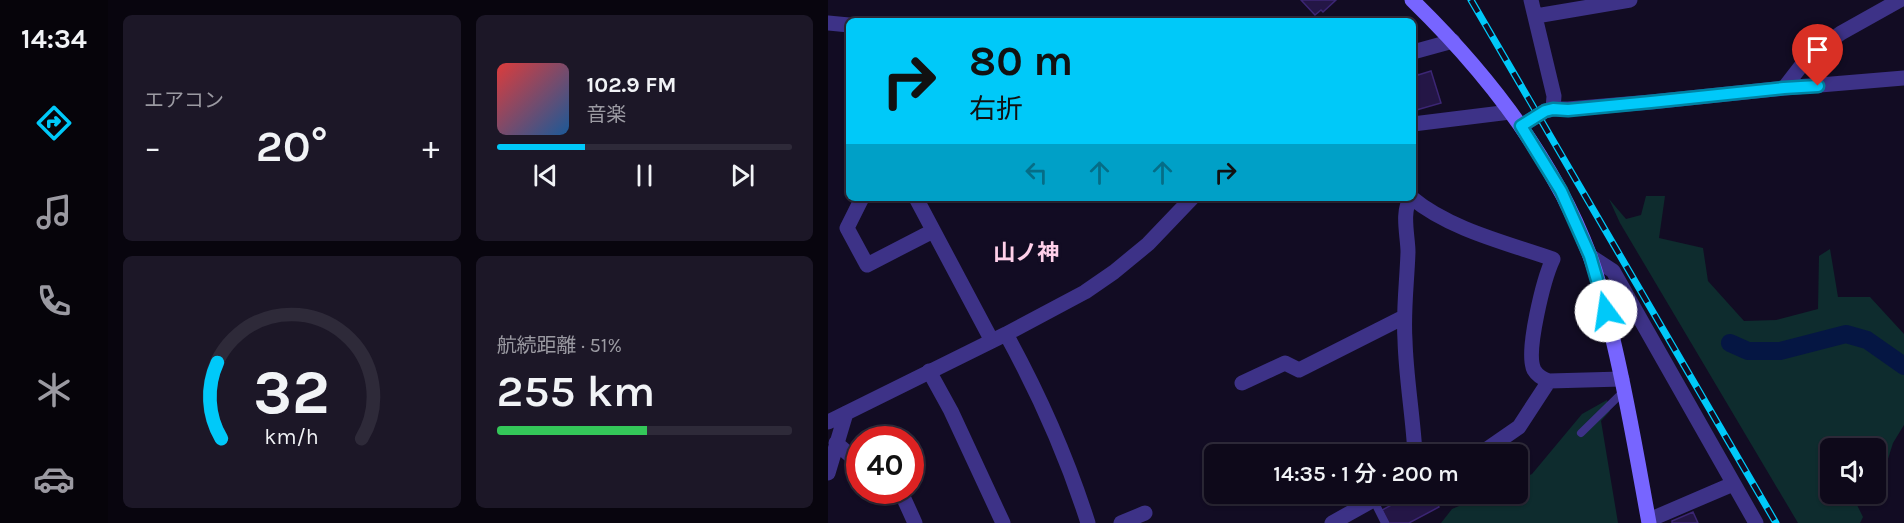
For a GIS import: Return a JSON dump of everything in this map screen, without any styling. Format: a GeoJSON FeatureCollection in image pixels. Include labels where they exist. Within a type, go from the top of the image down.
{"type":"FeatureCollection","features":[{"type":"Feature","properties":{"kind":"street"},"geometry":{"type":"LineString","coordinates":[[1412,0],[1474,64],[1521,126],[1561,191],[1590,256],[1600,289],[1623,384],[1649,522],[1733,484]]}},
{"type":"Feature","properties":{"kind":"street"},"geometry":{"type":"LineString","coordinates":[[1532,0],[1554,96],[1553,109]]}},
{"type":"Feature","properties":{"kind":"street"},"geometry":{"type":"LineString","coordinates":[[1536,16],[1630,0]]}},
{"type":"Feature","properties":{"kind":"street"},"geometry":{"type":"LineString","coordinates":[[1784,88],[1808,57],[1841,33],[1900,0]]}},
{"type":"Feature","properties":{"kind":"street"},"geometry":{"type":"LineString","coordinates":[[828,23],[846,26]]}},
{"type":"Feature","properties":{"kind":"street"},"geometry":{"type":"LineString","coordinates":[[1416,51],[1453,41]]}},
{"type":"Feature","properties":{"kind":"street"},"geometry":{"type":"LineString","coordinates":[[1521,126],[1545,111],[1553,109],[1568,110],[1904,78]]}},
{"type":"Feature","properties":{"kind":"street"},"geometry":{"type":"LineString","coordinates":[[1416,124],[1510,112]]}},
{"type":"Feature","properties":{"kind":"street"},"geometry":{"type":"LineString","coordinates":[[860,201],[847,228],[867,265],[933,231]]}},
{"type":"Feature","properties":{"kind":"street"},"geometry":{"type":"LineString","coordinates":[[918,201],[992,341]]}},
{"type":"Feature","properties":{"kind":"street"},"geometry":{"type":"LineString","coordinates":[[828,422],[1065,303],[1114,272],[1148,244],[1189,201]]}},
{"type":"Feature","properties":{"kind":"street"},"geometry":{"type":"LineString","coordinates":[[1410,201],[1407,216],[1408,250],[1404,317],[1406,374],[1414,444]]}},
{"type":"Feature","properties":{"kind":"street"},"geometry":{"type":"LineString","coordinates":[[1416,201],[1433,214],[1464,228],[1553,259],[1546,274],[1538,304],[1531,362],[1535,372],[1549,381],[1623,384]]}},
{"type":"Feature","properties":{"kind":"street"},"geometry":{"type":"LineString","coordinates":[[1590,256],[1613,271],[1756,523]]}},
{"type":"Feature","properties":{"kind":"street"},"geometry":{"type":"LineString","coordinates":[[1242,383],[1285,363],[1299,370],[1404,317]]}},
{"type":"Feature","properties":{"kind":"street"},"geometry":{"type":"LineString","coordinates":[[1006,334],[1035,387],[1078,490],[1088,523]]}},
{"type":"Feature","properties":{"kind":"street"},"geometry":{"type":"LineString","coordinates":[[929,371],[951,411],[1003,523]]}},
{"type":"Feature","properties":{"kind":"street"},"geometry":{"type":"LineString","coordinates":[[1494,444],[1519,427],[1549,381]]}},
{"type":"Feature","properties":{"kind":"street"},"geometry":{"type":"LineString","coordinates":[[828,473],[846,413]]}},
{"type":"Feature","properties":{"kind":"street"},"geometry":{"type":"LineString","coordinates":[[836,443],[846,452]]}},
{"type":"Feature","properties":{"kind":"street"},"geometry":{"type":"LineString","coordinates":[[906,504],[915,523]]}},
{"type":"Feature","properties":{"kind":"street"},"geometry":{"type":"LineString","coordinates":[[1332,523],[1364,504]]}},
{"type":"Feature","properties":{"kind":"street"},"geometry":{"type":"LineString","coordinates":[[1121,523],[1145,513]]}},
{"type":"Feature","properties":{"kind":"lane"},"geometry":{"type":"LineString","coordinates":[[1581,433],[1623,384]]}},
{"type":"Feature","properties":{"kind":"lane"},"geometry":{"type":"LineString","coordinates":[[1380,504],[1385,523]]}},
{"type":"Feature","properties":{"kind":"green space"},"geometry":{"type":"Polygon","coordinates":[[[1646,196],[1665,196],[1659,238],[1703,248],[1708,281],[1744,321],[1776,320],[1818,309],[1819,256],[1830,249],[1838,297],[1870,297],[1904,334],[1904,425],[1893,443],[1886,465],[1886,438],[1820,438],[1820,504],[1856,504],[1863,517],[1860,523],[1798,523],[1620,223],[1609,199],[1626,219],[1641,215],[1646,196]]]}},
{"type":"Feature","properties":{"kind":"green space"},"geometry":{"type":"Polygon","coordinates":[[[1607,400],[1610,411],[1601,421],[1618,523],[1441,523],[1452,509],[1464,504],[1528,504],[1528,476],[1532,474],[1582,414],[1607,400]]]}},
{"type":"Feature","properties":{"kind":"building"},"geometry":{"type":"Polygon","coordinates":[[[1301,0],[1336,0],[1323,12],[1321,10],[1315,15],[1301,0]]]}},
{"type":"Feature","properties":{"kind":"building"},"geometry":{"type":"Polygon","coordinates":[[[1416,70],[1418,75],[1431,71],[1441,103],[1416,110],[1416,70]]]}},
{"type":"Feature","properties":{"kind":"building"},"geometry":{"type":"Polygon","coordinates":[[[1393,504],[1437,504],[1439,507],[1409,523],[1389,523],[1382,510],[1393,504]]]}},
{"type":"Feature","properties":{"kind":"building"},"geometry":{"type":"Polygon","coordinates":[[[1693,512],[1698,523],[1672,523],[1672,521],[1693,512]]]}},
{"type":"Feature","properties":{"kind":"waterway"},"geometry":{"type":"LineString","coordinates":[[1730,343],[1748,351],[1780,351],[1846,334],[1867,340],[1904,366]]}},
{"type":"Feature","properties":{"kind":"railway"},"geometry":{"type":"LineString","coordinates":[[1471,0],[1776,523]]}},
{"type":"Feature","properties":{"kind":"district","name":"山ノ神"},"geometry":{"type":"Point","coordinates":[1026,253]}},
{"type":"Feature","properties":{"kind":"route"},"geometry":{"type":"LineString","coordinates":[[1606,311],[1590,256],[1561,191],[1521,126],[1545,111],[1553,109],[1568,110],[1818,86]]}}]}
